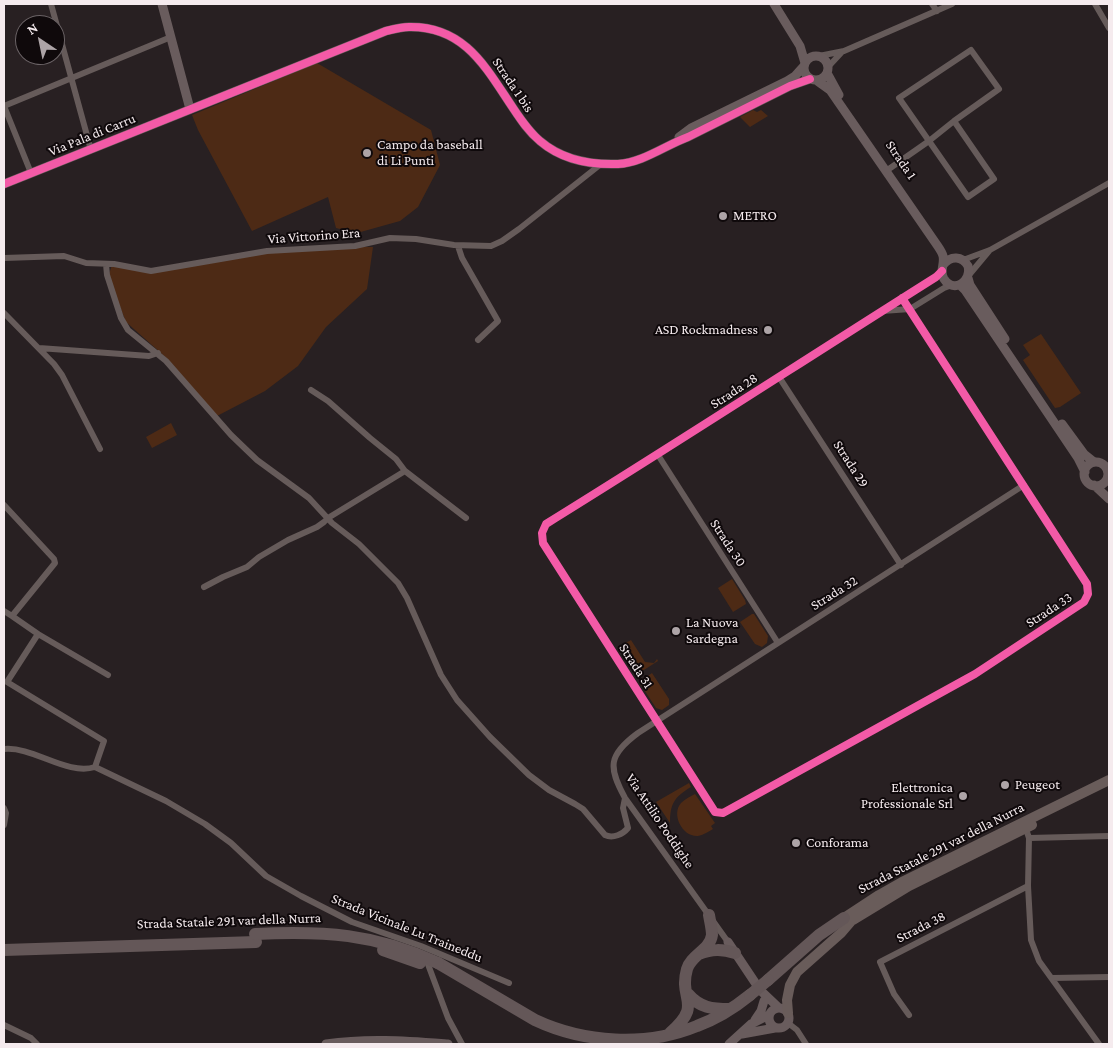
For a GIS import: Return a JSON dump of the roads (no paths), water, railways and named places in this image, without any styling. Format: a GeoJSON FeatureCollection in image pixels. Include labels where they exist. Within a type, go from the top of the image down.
{"type":"FeatureCollection","features":[{"type":"Feature","properties":{"kind":"highway"},"geometry":{"type":"LineString","coordinates":[[668,1034],[680,1024],[687,1014],[689,1005],[685,980],[688,967],[693,958],[703,950],[712,936],[709,915]]}},
{"type":"Feature","properties":{"kind":"highway","name":"Strada Statale 291 var della Nurra"},"geometry":{"type":"LineString","coordinates":[[658,1044],[706,1031],[734,1016],[762,992],[819,935],[848,920]]}},
{"type":"Feature","properties":{"kind":"highway","name":"Strada Statale 291 var della Nurra"},"geometry":{"type":"LineString","coordinates":[[4,942],[255,938],[333,941],[361,945],[436,966],[552,1028],[577,1036],[620,1039],[644,1038],[695,1027],[762,992]]}},
{"type":"Feature","properties":{"kind":"highway","name":"Strada Statale 291 var della Nurra"},"geometry":{"type":"LineString","coordinates":[[4,950],[255,938]]}},
{"type":"Feature","properties":{"kind":"highway"},"geometry":{"type":"LineString","coordinates":[[703,950],[731,948]]}},
{"type":"Feature","properties":{"kind":"highway","name":"Strada Statale 291 var della Nurra"},"geometry":{"type":"LineString","coordinates":[[436,966],[541,1032],[565,1040],[590,1044]]}},
{"type":"Feature","properties":{"kind":"highway"},"geometry":{"type":"LineString","coordinates":[[688,994],[694,1001],[703,1006],[712,1009],[732,1009]]}},
{"type":"Feature","properties":{"kind":"main road","name":"Strada Statale 291 var della Nurra"},"geometry":{"type":"LineString","coordinates":[[848,920],[879,895],[902,882],[1109,780]]}},
{"type":"Feature","properties":{"kind":"main road","name":"Strada Statale 291 var della Nurra"},"geometry":{"type":"LineString","coordinates":[[848,920],[909,886],[1027,833],[1109,787]]}},
{"type":"Feature","properties":{"kind":"main road"},"geometry":{"type":"LineString","coordinates":[[785,1015],[790,985],[797,972],[841,933],[848,920]]}},
{"type":"Feature","properties":{"kind":"street"},"geometry":{"type":"LineString","coordinates":[[51,4],[91,150]]}},
{"type":"Feature","properties":{"kind":"street"},"geometry":{"type":"LineString","coordinates":[[162,4],[190,109]]}},
{"type":"Feature","properties":{"kind":"street"},"geometry":{"type":"LineString","coordinates":[[774,4],[800,46],[806,74],[813,80],[823,78],[844,51]]}},
{"type":"Feature","properties":{"kind":"street"},"geometry":{"type":"LineString","coordinates":[[779,4],[804,46],[826,60],[828,70]]}},
{"type":"Feature","properties":{"kind":"street"},"geometry":{"type":"LineString","coordinates":[[932,4],[937,10]]}},
{"type":"Feature","properties":{"kind":"street"},"geometry":{"type":"LineString","coordinates":[[805,65],[808,59],[844,51],[952,4]]}},
{"type":"Feature","properties":{"kind":"street"},"geometry":{"type":"LineString","coordinates":[[1095,4],[1109,28]]}},
{"type":"Feature","properties":{"kind":"street","name":"Strada 1 bis"},"geometry":{"type":"LineString","coordinates":[[190,109],[386,31],[408,27],[434,29],[460,41],[481,60],[524,124],[540,141],[560,154],[583,162],[620,164],[645,156],[688,137],[790,86],[813,80]]}},
{"type":"Feature","properties":{"kind":"street"},"geometry":{"type":"LineString","coordinates":[[31,173],[4,106],[171,37]]}},
{"type":"Feature","properties":{"kind":"street"},"geometry":{"type":"LineString","coordinates":[[888,170],[930,141],[954,121],[999,89],[971,50],[900,98],[930,141],[968,197],[994,179],[954,121]]}},
{"type":"Feature","properties":{"kind":"street","name":"Strada 1 bis"},"geometry":{"type":"LineString","coordinates":[[671,143],[691,128],[787,81],[795,76],[805,65]]}},
{"type":"Feature","properties":{"kind":"street","name":"Strada 1"},"geometry":{"type":"LineString","coordinates":[[828,70],[839,94],[943,255],[942,268]]}},
{"type":"Feature","properties":{"kind":"street","name":"Strada 1"},"geometry":{"type":"LineString","coordinates":[[813,80],[830,90],[945,249],[960,259]]}},
{"type":"Feature","properties":{"kind":"street","name":"Via Pala di Carru"},"geometry":{"type":"LineString","coordinates":[[4,184],[190,109]]}},
{"type":"Feature","properties":{"kind":"street","name":"Via Vittorino Era"},"geometry":{"type":"LineString","coordinates":[[4,258],[64,256],[86,263],[152,271],[260,252],[355,246],[390,238],[416,239],[458,246],[491,246],[502,241],[560,198],[601,164]]}},
{"type":"Feature","properties":{"kind":"street"},"geometry":{"type":"LineString","coordinates":[[1109,183],[990,250],[960,259],[949,259],[942,268],[944,280],[965,290],[1078,458],[1087,481],[1109,499]]}},
{"type":"Feature","properties":{"kind":"street"},"geometry":{"type":"LineString","coordinates":[[458,246],[462,258],[498,321],[478,340]]}},
{"type":"Feature","properties":{"kind":"street"},"geometry":{"type":"LineString","coordinates":[[956,285],[969,276],[990,250]]}},
{"type":"Feature","properties":{"kind":"street"},"geometry":{"type":"LineString","coordinates":[[960,259],[968,266],[970,285],[1056,416],[1084,454],[1101,461],[1105,466],[1108,477],[1102,484],[1094,486]]}},
{"type":"Feature","properties":{"kind":"street"},"geometry":{"type":"LineString","coordinates":[[106,264],[107,275],[124,326],[158,353],[246,450],[265,467],[308,498],[368,552],[398,583],[408,598],[441,674],[450,690],[484,731],[529,775],[550,790],[583,809],[609,838],[628,828],[623,808],[625,798]]}},
{"type":"Feature","properties":{"kind":"street","name":"Strada 28"},"geometry":{"type":"LineString","coordinates":[[542,532],[546,524],[658,455],[936,277],[942,268]]}},
{"type":"Feature","properties":{"kind":"street","name":"Strada 28"},"geometry":{"type":"LineString","coordinates":[[881,311],[910,309],[944,288],[956,285]]}},
{"type":"Feature","properties":{"kind":"street","name":"Strada 33"},"geometry":{"type":"LineString","coordinates":[[715,812],[723,813],[974,674],[1084,602],[1088,594],[1087,584],[902,298]]}},
{"type":"Feature","properties":{"kind":"street"},"geometry":{"type":"LineString","coordinates":[[4,313],[54,364],[62,375],[100,449]]}},
{"type":"Feature","properties":{"kind":"street"},"geometry":{"type":"LineString","coordinates":[[39,348],[149,356],[158,353]]}},
{"type":"Feature","properties":{"kind":"street","name":"Strada 29"},"geometry":{"type":"LineString","coordinates":[[779,377],[901,565]]}},
{"type":"Feature","properties":{"kind":"street"},"geometry":{"type":"LineString","coordinates":[[311,390],[328,401],[396,459],[405,471],[466,518]]}},
{"type":"Feature","properties":{"kind":"street","name":"Strada 30"},"geometry":{"type":"LineString","coordinates":[[658,455],[778,643]]}},
{"type":"Feature","properties":{"kind":"street"},"geometry":{"type":"LineString","coordinates":[[1085,472],[1088,466],[1101,461]]}},
{"type":"Feature","properties":{"kind":"street"},"geometry":{"type":"LineString","coordinates":[[204,587],[246,568],[259,557],[317,527],[328,518],[405,471]]}},
{"type":"Feature","properties":{"kind":"street","name":"Strada 32"},"geometry":{"type":"LineString","coordinates":[[657,721],[1024,485]]}},
{"type":"Feature","properties":{"kind":"street"},"geometry":{"type":"LineString","coordinates":[[4,505],[54,559],[55,563],[12,616]]}},
{"type":"Feature","properties":{"kind":"street","name":"Strada 31"},"geometry":{"type":"LineString","coordinates":[[542,532],[543,543],[715,812]]}},
{"type":"Feature","properties":{"kind":"street"},"geometry":{"type":"LineString","coordinates":[[4,611],[38,634],[108,674]]}},
{"type":"Feature","properties":{"kind":"street"},"geometry":{"type":"LineString","coordinates":[[4,749],[15,749],[70,766],[89,769],[95,767],[104,741],[7,682],[38,634]]}},
{"type":"Feature","properties":{"kind":"street","name":"Via Attilio Poddighe"},"geometry":{"type":"LineString","coordinates":[[657,721],[625,743],[616,754],[613,765],[615,780],[625,798],[762,992],[785,1015]]}},
{"type":"Feature","properties":{"kind":"street","name":"Strada Vicinale Lu Traineddu"},"geometry":{"type":"LineString","coordinates":[[95,767],[166,801],[205,824],[232,843],[266,876],[352,922],[421,946],[509,983]]}},
{"type":"Feature","properties":{"kind":"street"},"geometry":{"type":"LineString","coordinates":[[4,808],[6,813],[4,825]]}},
{"type":"Feature","properties":{"kind":"street"},"geometry":{"type":"LineString","coordinates":[[1099,1044],[1039,961],[1031,940],[1027,833],[1109,836]]}},
{"type":"Feature","properties":{"kind":"street","name":"Strada 38"},"geometry":{"type":"LineString","coordinates":[[909,1015],[894,994],[880,962],[1028,886]]}},
{"type":"Feature","properties":{"kind":"street"},"geometry":{"type":"LineString","coordinates":[[421,946],[444,1010],[462,1044]]}},
{"type":"Feature","properties":{"kind":"street"},"geometry":{"type":"LineString","coordinates":[[1052,978],[1109,977]]}},
{"type":"Feature","properties":{"kind":"street"},"geometry":{"type":"LineString","coordinates":[[729,1044],[758,1016],[762,992]]}},
{"type":"Feature","properties":{"kind":"street","name":"Via Attilio Poddighe"},"geometry":{"type":"LineString","coordinates":[[762,992],[769,1014]]}},
{"type":"Feature","properties":{"kind":"street"},"geometry":{"type":"LineString","coordinates":[[751,1024],[774,1009],[785,1015],[806,1044]]}},
{"type":"Feature","properties":{"kind":"street"},"geometry":{"type":"LineString","coordinates":[[769,1014],[768,1022],[775,1028]]}},
{"type":"Feature","properties":{"kind":"street"},"geometry":{"type":"LineString","coordinates":[[741,1034],[782,1028],[785,1015]]}},
{"type":"Feature","properties":{"kind":"street"},"geometry":{"type":"LineString","coordinates":[[4,1025],[31,1038],[37,1044]]}},
{"type":"Feature","properties":{"kind":"street"},"geometry":{"type":"LineString","coordinates":[[326,1044],[382,1040],[448,1044]]}},
{"type":"Feature","properties":{"kind":"place","name":"Campo da baseball di Li Punti"},"geometry":{"type":"Point","coordinates":[367,153]}},
{"type":"Feature","properties":{"kind":"place","name":"METRO"},"geometry":{"type":"Point","coordinates":[723,216]}},
{"type":"Feature","properties":{"kind":"place","name":"ASD Rockmadness"},"geometry":{"type":"Point","coordinates":[768,330]}},
{"type":"Feature","properties":{"kind":"place","name":"La Nuova Sardegna"},"geometry":{"type":"Point","coordinates":[676,631]}},
{"type":"Feature","properties":{"kind":"place","name":"Peugeot"},"geometry":{"type":"Point","coordinates":[1005,785]}},
{"type":"Feature","properties":{"kind":"place","name":"Elettronica Professionale Srl"},"geometry":{"type":"Point","coordinates":[963,796]}},
{"type":"Feature","properties":{"kind":"place","name":"Conforama"},"geometry":{"type":"Point","coordinates":[796,843]}}]}
